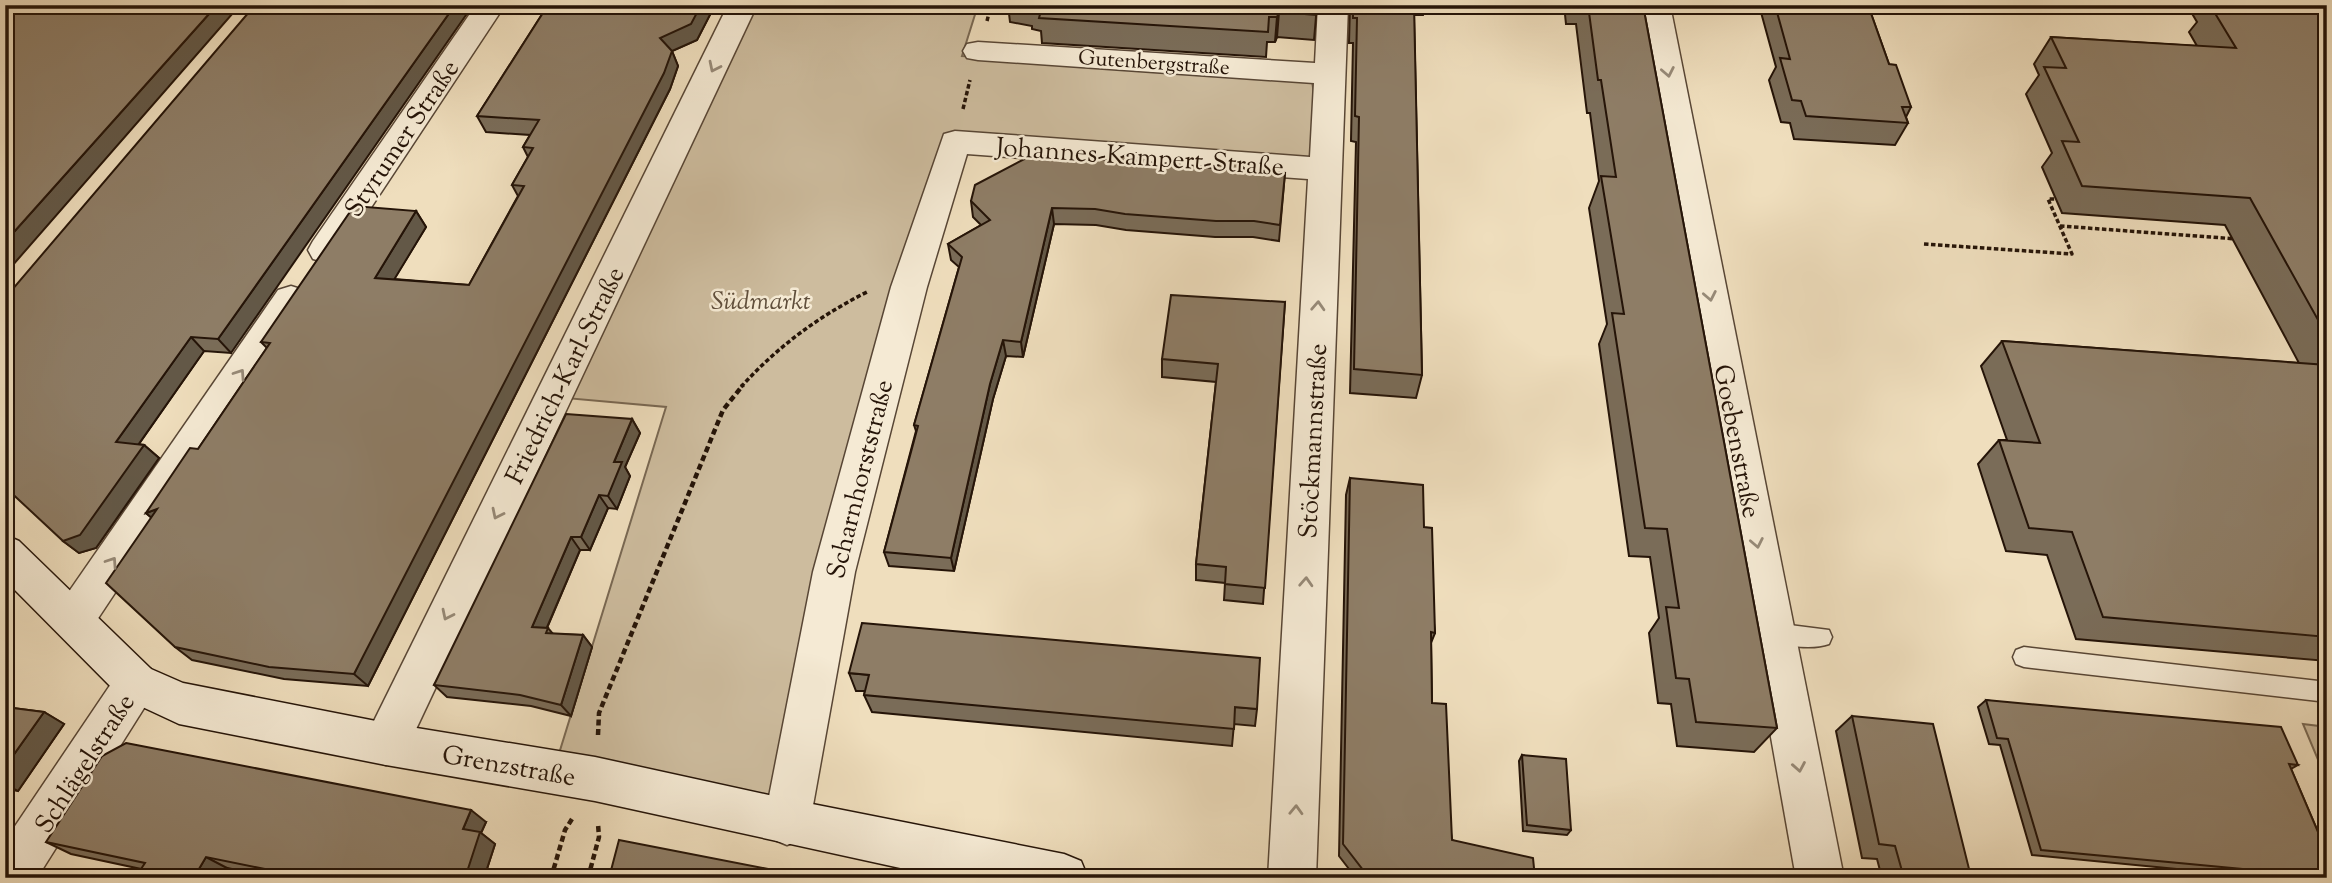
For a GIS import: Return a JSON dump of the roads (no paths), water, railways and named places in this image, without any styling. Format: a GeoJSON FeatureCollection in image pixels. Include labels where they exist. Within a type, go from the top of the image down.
{"type":"FeatureCollection","features":[{"type":"Feature","properties":{"kind":"street","name":"Styrumer Straße"},"geometry":{"type":"LineString","coordinates":[[74,619],[491,5]]}},
{"type":"Feature","properties":{"kind":"street","name":"Friedrich-Karl-Straße"},"geometry":{"type":"LineString","coordinates":[[386,744],[743,5]]}},
{"type":"Feature","properties":{"kind":"street","name":"Stöckmannstraße"},"geometry":{"type":"LineString","coordinates":[[1292,878],[1332,5]]}},
{"type":"Feature","properties":{"kind":"street","name":"Goebenstraße"},"geometry":{"type":"LineString","coordinates":[[1655,5],[1820,878]]}},
{"type":"Feature","properties":{"kind":"street","name":"Gutenbergstraße"},"geometry":{"type":"LineString","coordinates":[[978,51],[1330,74]]}},
{"type":"Feature","properties":{"kind":"street","name":"Johannes-Kampert-Straße"},"geometry":{"type":"LineString","coordinates":[[956,142],[1325,169]]}},
{"type":"Feature","properties":{"kind":"street","name":"Scharnhorststraße"},"geometry":{"type":"LineString","coordinates":[[787,822],[834,572],[913,274],[956,142]]}},
{"type":"Feature","properties":{"kind":"street","name":"Grenzstraße"},"geometry":{"type":"LineString","coordinates":[[5,553],[136,683],[179,703],[386,744],[595,779],[787,822],[1064,878]]}},
{"type":"Feature","properties":{"kind":"street","name":"Schlägelstraße"},"geometry":{"type":"LineString","coordinates":[[9,878],[136,683]]}},
{"type":"Feature","properties":{"kind":"lane"},"geometry":{"type":"LineString","coordinates":[[1774,633],[1821,638]]}},
{"type":"Feature","properties":{"kind":"lane"},"geometry":{"type":"LineString","coordinates":[[2024,657],[2327,692]]}},
{"type":"Feature","properties":{"kind":"park label","name":"Südmarkt"},"geometry":{"type":"Point","coordinates":[761,300]}}]}
